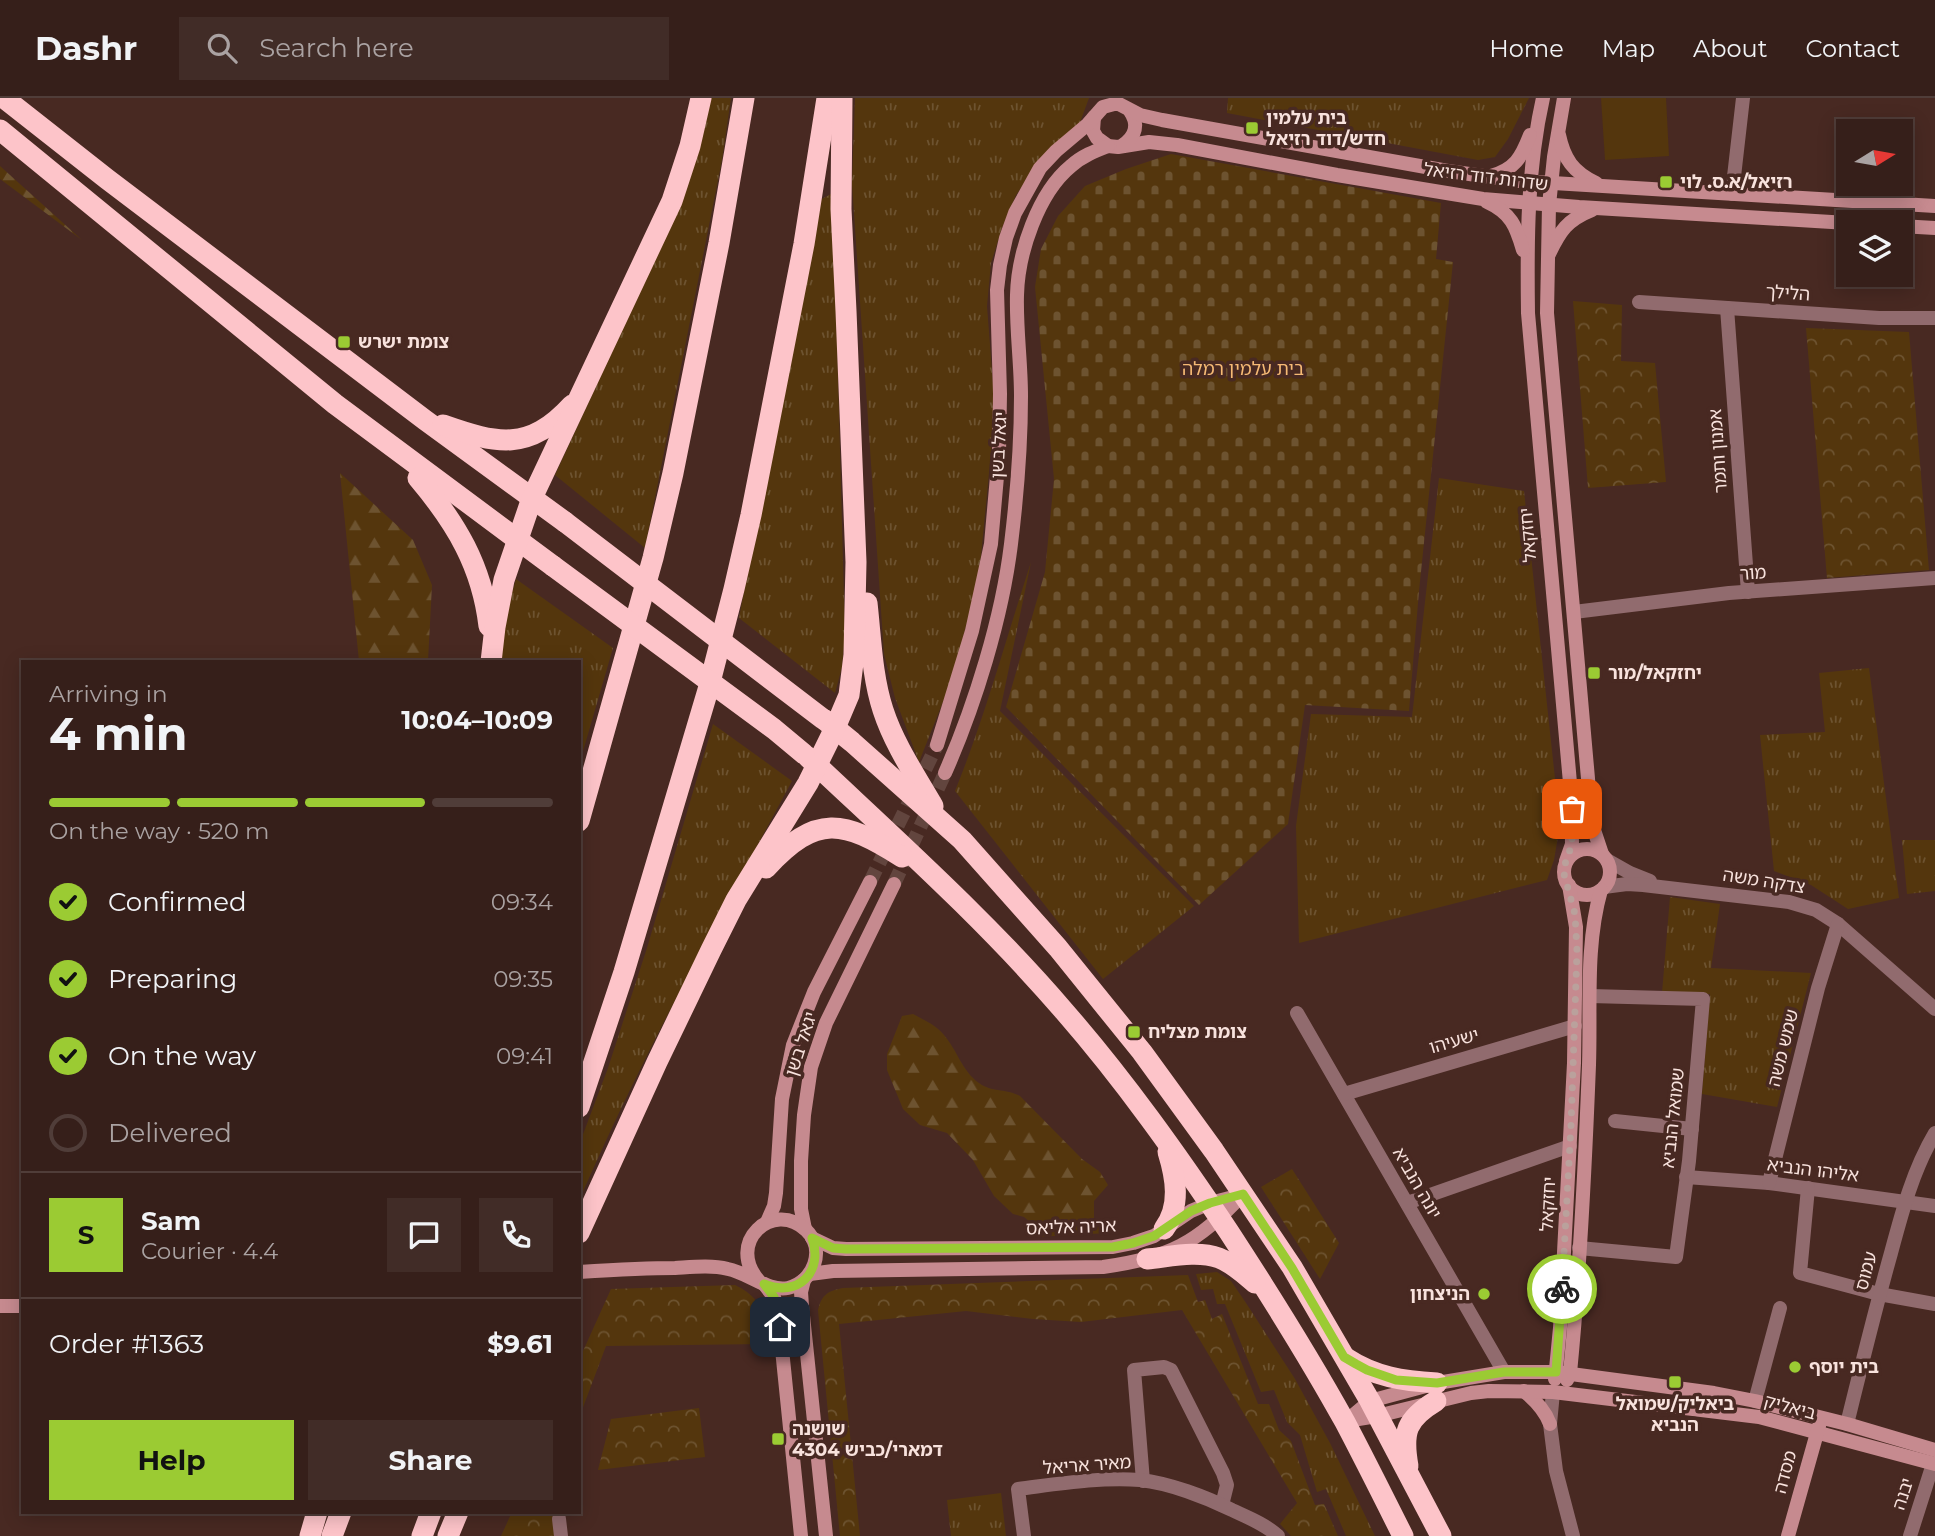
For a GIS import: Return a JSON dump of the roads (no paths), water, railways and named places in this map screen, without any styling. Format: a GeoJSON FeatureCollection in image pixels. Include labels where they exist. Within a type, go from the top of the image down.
{"type":"FeatureCollection","features":[{"type":"Feature","properties":{"kind":"highway"},"geometry":{"type":"LineString","coordinates":[[4,98],[118,188],[829,723],[962,840],[1105,1005],[1214,1151],[1292,1268],[1373,1408],[1441,1536]]}},
{"type":"Feature","properties":{"kind":"highway"},"geometry":{"type":"LineString","coordinates":[[490,660],[504,580],[531,498],[672,201],[690,146],[701,98]]}},
{"type":"Feature","properties":{"kind":"highway"},"geometry":{"type":"LineString","coordinates":[[581,814],[653,558],[673,473],[719,243],[744,98]]}},
{"type":"Feature","properties":{"kind":"highway"},"geometry":{"type":"LineString","coordinates":[[581,1101],[660,854],[708,690],[734,589],[797,284],[827,98]]}},
{"type":"Feature","properties":{"kind":"highway"},"geometry":{"type":"LineString","coordinates":[[581,1229],[736,900],[808,783],[810,760],[829,723],[849,695],[854,655],[856,562],[840,199],[842,98]]}},
{"type":"Feature","properties":{"kind":"highway"},"geometry":{"type":"LineString","coordinates":[[0,130],[335,404],[416,475],[443,507],[472,557],[486,605],[490,660]]}},
{"type":"Feature","properties":{"kind":"highway"},"geometry":{"type":"LineString","coordinates":[[425,420],[492,440],[524,438],[542,430],[561,417],[578,399],[610,332]]}},
{"type":"Feature","properties":{"kind":"highway"},"geometry":{"type":"LineString","coordinates":[[335,404],[774,729],[941,881],[1015,956],[1065,1012],[1163,1136],[1215,1211],[1273,1298],[1345,1422],[1403,1536]]}},
{"type":"Feature","properties":{"kind":"highway"},"geometry":{"type":"LineString","coordinates":[[851,442],[877,688],[888,724],[902,754],[945,825]]}},
{"type":"Feature","properties":{"kind":"highway"},"geometry":{"type":"LineString","coordinates":[[736,900],[782,850],[808,833],[829,828],[844,828],[865,835],[941,881]]}},
{"type":"Feature","properties":{"kind":"highway"},"geometry":{"type":"LineString","coordinates":[[1163,1136],[1173,1168],[1176,1192],[1170,1220],[1164,1229]]}},
{"type":"Feature","properties":{"kind":"highway"},"geometry":{"type":"LineString","coordinates":[[1147,1259],[1203,1255],[1220,1258],[1273,1298]]}},
{"type":"Feature","properties":{"kind":"highway"},"geometry":{"type":"LineString","coordinates":[[1344,1357],[1367,1370],[1437,1392],[1412,1419],[1405,1437],[1409,1475]]}},
{"type":"Feature","properties":{"kind":"highway"},"geometry":{"type":"LineString","coordinates":[[310,1536],[316,1514]]}},
{"type":"Feature","properties":{"kind":"highway"},"geometry":{"type":"LineString","coordinates":[[332,1536],[340,1514]]}},
{"type":"Feature","properties":{"kind":"highway"},"geometry":{"type":"LineString","coordinates":[[422,1536],[430,1514]]}},
{"type":"Feature","properties":{"kind":"highway"},"geometry":{"type":"LineString","coordinates":[[448,1536],[457,1514]]}},
{"type":"Feature","properties":{"kind":"main road"},"geometry":{"type":"LineString","coordinates":[[1564,98],[1549,205],[1549,328],[1592,824],[1604,857],[1610,874],[1602,889],[1594,894],[1580,894],[1569,885],[1564,874],[1566,861],[1576,851],[1596,850],[1604,857]]}},
{"type":"Feature","properties":{"kind":"main road"},"geometry":{"type":"LineString","coordinates":[[1108,104],[1125,105],[1136,123],[1129,141],[1116,146],[1097,138],[1093,131],[1099,109],[1108,104]]}},
{"type":"Feature","properties":{"kind":"main road","name":"שדרות דוד רזיאל"},"geometry":{"type":"LineString","coordinates":[[1125,105],[1162,120],[1486,177],[1604,187],[1935,206]]}},
{"type":"Feature","properties":{"kind":"main road"},"geometry":{"type":"LineString","coordinates":[[1486,177],[1510,169],[1518,160],[1525,149],[1541,105]]}},
{"type":"Feature","properties":{"kind":"main road","name":"יחזקאל"},"geometry":{"type":"LineString","coordinates":[[1541,105],[1530,182],[1527,263],[1530,347],[1571,794],[1572,844],[1566,861]]}},
{"type":"Feature","properties":{"kind":"main road","name":"יגאל בשן"},"geometry":{"type":"LineString","coordinates":[[937,745],[972,631],[991,544],[999,454],[997,290],[1006,238],[1020,202],[1040,168],[1099,109]]}},
{"type":"Feature","properties":{"kind":"main road"},"geometry":{"type":"LineString","coordinates":[[1558,130],[1561,146],[1573,166],[1581,175],[1604,187]]}},
{"type":"Feature","properties":{"kind":"main road","name":"שדרות דוד רזיאל"},"geometry":{"type":"LineString","coordinates":[[1116,146],[1149,142],[1177,145],[1337,175],[1529,204],[1836,222]]}},
{"type":"Feature","properties":{"kind":"main road","name":"יגאל בשן"},"geometry":{"type":"LineString","coordinates":[[945,773],[964,730],[989,648],[1011,547],[1020,455],[1021,394],[1017,292],[1026,244],[1043,202],[1056,181],[1084,156],[1116,146]]}},
{"type":"Feature","properties":{"kind":"main road"},"geometry":{"type":"LineString","coordinates":[[1476,198],[1500,208],[1509,216],[1518,231],[1527,263]]}},
{"type":"Feature","properties":{"kind":"main road"},"geometry":{"type":"LineString","coordinates":[[1547,259],[1558,235],[1567,225],[1577,216],[1596,208]]}},
{"type":"Feature","properties":{"kind":"main road"},"geometry":{"type":"LineString","coordinates":[[1913,227],[1935,228]]}},
{"type":"Feature","properties":{"kind":"main road","name":"יגאל בשן"},"geometry":{"type":"LineString","coordinates":[[767,1222],[776,1193],[782,1099],[793,1045],[814,992],[870,882]]}},
{"type":"Feature","properties":{"kind":"main road","name":"יגאל בשן"},"geometry":{"type":"LineString","coordinates":[[809,1234],[801,1209],[801,1161],[811,1067],[826,1023],[894,884]]}},
{"type":"Feature","properties":{"kind":"main road","name":"יחזקאל"},"geometry":{"type":"LineString","coordinates":[[1563,1373],[1560,1328],[1575,1026],[1576,927],[1569,885]]}},
{"type":"Feature","properties":{"kind":"main road","name":"יחזקאל"},"geometry":{"type":"LineString","coordinates":[[1553,1392],[1563,1373],[1579,1248],[1593,925],[1602,889]]}},
{"type":"Feature","properties":{"kind":"main road","name":"אריה אליאס"},"geometry":{"type":"LineString","coordinates":[[807,1277],[833,1271],[1103,1267],[1147,1259],[1165,1254],[1184,1244],[1215,1211],[1243,1194]]}},
{"type":"Feature","properties":{"kind":"main road","name":"אריה אליאס"},"geometry":{"type":"LineString","coordinates":[[809,1234],[833,1248],[846,1249],[1113,1247],[1154,1236],[1191,1211],[1215,1211]]}},
{"type":"Feature","properties":{"kind":"main road"},"geometry":{"type":"LineString","coordinates":[[801,1536],[778,1310],[774,1297],[748,1265],[747,1255],[748,1245],[758,1228],[777,1220],[797,1223],[809,1234],[816,1256],[801,1292],[826,1536]]}},
{"type":"Feature","properties":{"kind":"main road"},"geometry":{"type":"LineString","coordinates":[[714,1267],[727,1263],[748,1245]]}},
{"type":"Feature","properties":{"kind":"main road"},"geometry":{"type":"LineString","coordinates":[[581,1272],[714,1267],[743,1273],[774,1288],[785,1289],[795,1286],[807,1277]]}},
{"type":"Feature","properties":{"kind":"main road"},"geometry":{"type":"LineString","coordinates":[[0,1306],[21,1306]]}},
{"type":"Feature","properties":{"kind":"main road","name":"ביאליק"},"geometry":{"type":"LineString","coordinates":[[1345,1422],[1373,1408],[1504,1372],[1563,1373],[1755,1401],[1847,1424],[1934,1459]]}},
{"type":"Feature","properties":{"kind":"main road"},"geometry":{"type":"LineString","coordinates":[[1524,1391],[1537,1403],[1550,1424]]}},
{"type":"Feature","properties":{"kind":"main road","name":"ביאליק"},"geometry":{"type":"LineString","coordinates":[[1437,1392],[1553,1392],[1759,1418],[1934,1459]]}},
{"type":"Feature","properties":{"kind":"main road","name":"מסדה"},"geometry":{"type":"LineString","coordinates":[[1788,1536],[1822,1418]]}},
{"type":"Feature","properties":{"kind":"street"},"geometry":{"type":"LineString","coordinates":[[1732,194],[1743,98]]}},
{"type":"Feature","properties":{"kind":"street","name":"הלילך"},"geometry":{"type":"LineString","coordinates":[[1639,302],[1879,318],[1935,318]]}},
{"type":"Feature","properties":{"kind":"street","name":"אמנון ותמר"},"geometry":{"type":"LineString","coordinates":[[1727,308],[1748,592]]}},
{"type":"Feature","properties":{"kind":"street","name":"מור"},"geometry":{"type":"LineString","coordinates":[[1574,612],[1748,592],[1935,578]]}},
{"type":"Feature","properties":{"kind":"street","name":"צדקה משה"},"geometry":{"type":"LineString","coordinates":[[1604,857],[1630,873],[1664,887]]}},
{"type":"Feature","properties":{"kind":"street","name":"צדקה משה"},"geometry":{"type":"LineString","coordinates":[[1602,889],[1627,884],[1664,887],[1789,902],[1816,910],[1838,924],[1935,1009]]}},
{"type":"Feature","properties":{"kind":"street","name":"שמש משה"},"geometry":{"type":"LineString","coordinates":[[1769,1183],[1818,988],[1838,924]]}},
{"type":"Feature","properties":{"kind":"street","name":"שמואל הנביא"},"geometry":{"type":"LineString","coordinates":[[1579,1248],[1676,1257],[1692,1129],[1703,999],[1590,996]]}},
{"type":"Feature","properties":{"kind":"street","name":"יונה הנביא"},"geometry":{"type":"LineString","coordinates":[[1297,1013],[1504,1372]]}},
{"type":"Feature","properties":{"kind":"street","name":"ישעיהו"},"geometry":{"type":"LineString","coordinates":[[1344,1094],[1575,1026]]}},
{"type":"Feature","properties":{"kind":"street"},"geometry":{"type":"LineString","coordinates":[[1615,1121],[1692,1129]]}},
{"type":"Feature","properties":{"kind":"street","name":"עמוס"},"geometry":{"type":"LineString","coordinates":[[1847,1424],[1905,1202],[1927,1146],[1935,1133]]}},
{"type":"Feature","properties":{"kind":"street"},"geometry":{"type":"LineString","coordinates":[[1407,1203],[1570,1146]]}},
{"type":"Feature","properties":{"kind":"street","name":"אליהו הנביא"},"geometry":{"type":"LineString","coordinates":[[1686,1177],[1769,1183],[1935,1206]]}},
{"type":"Feature","properties":{"kind":"street"},"geometry":{"type":"LineString","coordinates":[[1808,1188],[1800,1273],[1879,1294],[1935,1304]]}},
{"type":"Feature","properties":{"kind":"street","name":"ביאליק"},"geometry":{"type":"LineString","coordinates":[[1755,1401],[1780,1308]]}},
{"type":"Feature","properties":{"kind":"street"},"geometry":{"type":"LineString","coordinates":[[1143,1480],[1135,1370],[1164,1367],[1171,1370],[1223,1473],[1227,1485],[1222,1505]]}},
{"type":"Feature","properties":{"kind":"street"},"geometry":{"type":"LineString","coordinates":[[1553,1392],[1550,1424],[1556,1471],[1573,1536]]}},
{"type":"Feature","properties":{"kind":"street","name":"יבנה"},"geometry":{"type":"LineString","coordinates":[[1910,1536],[1934,1459]]}},
{"type":"Feature","properties":{"kind":"street","name":"מאיר אריאל"},"geometry":{"type":"LineString","coordinates":[[1024,1536],[1018,1489],[1109,1479],[1143,1480],[1167,1486],[1222,1505],[1278,1536]]}},
{"type":"Feature","properties":{"kind":"street"},"geometry":{"type":"LineString","coordinates":[[559,1519],[561,1536]]}},
{"type":"Feature","properties":{"kind":"tunnel"},"geometry":{"type":"LineString","coordinates":[[870,882],[937,745]]}},
{"type":"Feature","properties":{"kind":"tunnel"},"geometry":{"type":"LineString","coordinates":[[894,884],[945,773]]}},
{"type":"Feature","properties":{"kind":"place","name":"בית עלמין חדש/דוד רזיאל"},"geometry":{"type":"Point","coordinates":[1252,128]}},
{"type":"Feature","properties":{"kind":"place","name":"רזיאל/א.ס. לוי"},"geometry":{"type":"Point","coordinates":[1666,182]}},
{"type":"Feature","properties":{"kind":"place","name":"צומת ישרש"},"geometry":{"type":"Point","coordinates":[344,342]}},
{"type":"Feature","properties":{"kind":"place","name":"יחזקאל/מור"},"geometry":{"type":"Point","coordinates":[1594,673]}},
{"type":"Feature","properties":{"kind":"place","name":"צומת מצליח"},"geometry":{"type":"Point","coordinates":[1134,1032]}},
{"type":"Feature","properties":{"kind":"place","name":"הניצחון"},"geometry":{"type":"Point","coordinates":[1484,1294]}},
{"type":"Feature","properties":{"kind":"place","name":"בית יוסף"},"geometry":{"type":"Point","coordinates":[1795,1367]}},
{"type":"Feature","properties":{"kind":"place","name":"ביאליק/שמואל הנביא"},"geometry":{"type":"Point","coordinates":[1675,1382]}},
{"type":"Feature","properties":{"kind":"place","name":"שושנה דמארי/כביש 4304"},"geometry":{"type":"Point","coordinates":[778,1439]}},
{"type":"Feature","properties":{"kind":"park label","name":"בית עלמין רמלה"},"geometry":{"type":"Point","coordinates":[1243,369]}}]}
